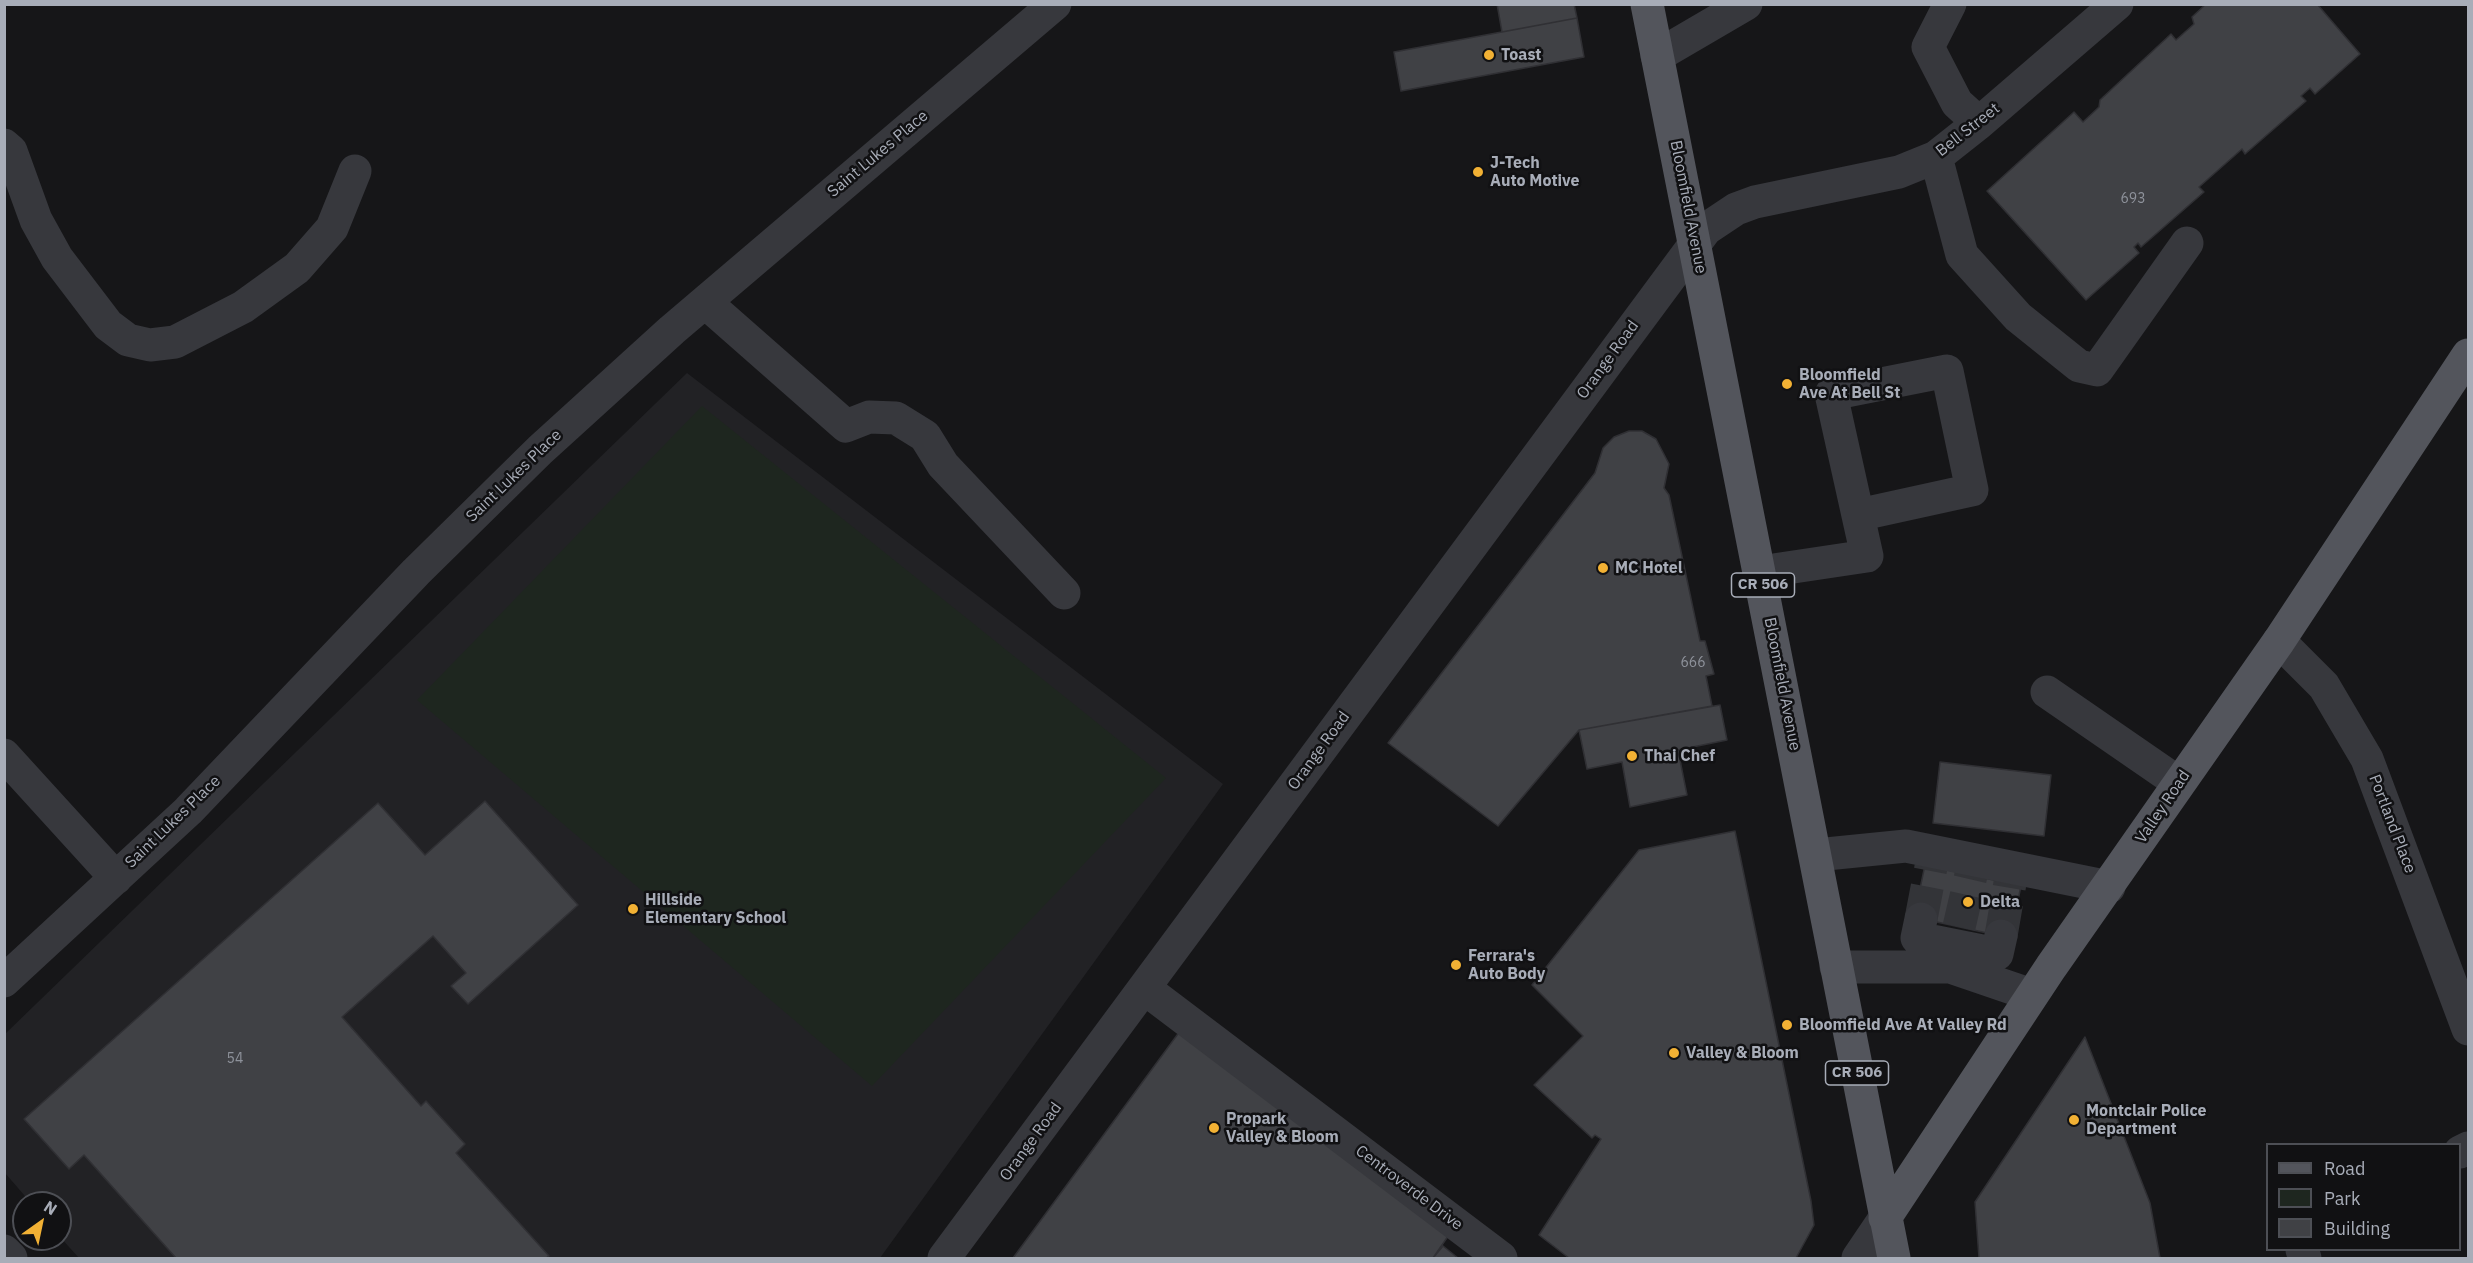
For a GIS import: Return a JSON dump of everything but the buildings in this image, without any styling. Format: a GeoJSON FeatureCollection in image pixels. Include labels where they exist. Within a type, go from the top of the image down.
{"type":"FeatureCollection","features":[{"type":"Feature","properties":{"kind":"main road","name":"Bloomfield Avenue"},"geometry":{"type":"LineString","coordinates":[[1647,4],[1894,1258]]}},
{"type":"Feature","properties":{"kind":"main road","name":"Valley Road"},"geometry":{"type":"LineString","coordinates":[[1885,1218],[2032,995],[2279,641],[2469,355]]}},
{"type":"Feature","properties":{"kind":"street","name":"Saint Lukes Place"},"geometry":{"type":"LineString","coordinates":[[4,981],[188,812],[416,572],[540,450],[705,302],[1055,4]]}},
{"type":"Feature","properties":{"kind":"street"},"geometry":{"type":"LineString","coordinates":[[1658,56],[1746,4]]}},
{"type":"Feature","properties":{"kind":"street"},"geometry":{"type":"LineString","coordinates":[[1950,4],[1928,47],[1957,103],[1979,123]]}},
{"type":"Feature","properties":{"kind":"street","name":"Bell Street"},"geometry":{"type":"LineString","coordinates":[[1695,243],[1706,229],[1745,206],[1899,172],[1936,157],[2117,4]]}},
{"type":"Feature","properties":{"kind":"street"},"geometry":{"type":"LineString","coordinates":[[8,148],[36,220],[57,258],[108,325],[128,340],[150,345],[175,342],[243,307],[297,268],[332,228],[355,171]]}},
{"type":"Feature","properties":{"kind":"street"},"geometry":{"type":"LineString","coordinates":[[1936,157],[1962,255],[2018,317],[2079,366],[2097,370],[2187,243]]}},
{"type":"Feature","properties":{"kind":"street","name":"Orange Road"},"geometry":{"type":"LineString","coordinates":[[944,1258],[1695,243]]}},
{"type":"Feature","properties":{"kind":"street"},"geometry":{"type":"LineString","coordinates":[[705,302],[846,426],[868,417],[896,418],[925,436],[943,465],[1064,593]]}},
{"type":"Feature","properties":{"kind":"street"},"geometry":{"type":"LineString","coordinates":[[1760,572],[1867,556],[1831,394],[1947,371],[1972,490],[1858,515]]}},
{"type":"Feature","properties":{"kind":"street","name":"Portland Place"},"geometry":{"type":"LineString","coordinates":[[2279,641],[2324,686],[2367,759],[2469,1029]]}},
{"type":"Feature","properties":{"kind":"street"},"geometry":{"type":"LineString","coordinates":[[2047,692],[2179,783]]}},
{"type":"Feature","properties":{"kind":"street"},"geometry":{"type":"LineString","coordinates":[[4,755],[116,878]]}},
{"type":"Feature","properties":{"kind":"street"},"geometry":{"type":"LineString","coordinates":[[1816,855],[1906,846],[1932,859],[2012,875],[2109,887]]}},
{"type":"Feature","properties":{"kind":"street"},"geometry":{"type":"LineString","coordinates":[[1921,919],[1917,938],[1997,954],[2001,936]]}},
{"type":"Feature","properties":{"kind":"street"},"geometry":{"type":"LineString","coordinates":[[1836,967],[1955,946],[2032,995]]}},
{"type":"Feature","properties":{"kind":"street","name":"Centroverde Drive"},"geometry":{"type":"LineString","coordinates":[[1144,988],[1501,1258]]}},
{"type":"Feature","properties":{"kind":"street","name":"Valley Road"},"geometry":{"type":"LineString","coordinates":[[1858,1258],[1885,1218]]}},
{"type":"Feature","properties":{"kind":"street"},"geometry":{"type":"LineString","coordinates":[[4,1251],[11,1258]]}},
{"type":"Feature","properties":{"kind":"shaded area","name":"Hillside Elementary School"},"geometry":{"type":"Polygon","coordinates":[[[687,373],[1223,784],[880,1258],[79,1258],[72,1250],[72,1191],[21,1191],[5,1173],[4,1035],[687,373]]]}},
{"type":"Feature","properties":{"kind":"green space"},"geometry":{"type":"Polygon","coordinates":[[[702,406],[1166,778],[872,1086],[417,700],[702,406]]]}},
{"type":"Feature","properties":{"kind":"tunnel"},"geometry":{"type":"LineString","coordinates":[[1921,919],[1931,867]]}},
{"type":"Feature","properties":{"kind":"tunnel"},"geometry":{"type":"LineString","coordinates":[[1959,927],[1971,875]]}},
{"type":"Feature","properties":{"kind":"tunnel"},"geometry":{"type":"LineString","coordinates":[[2001,936],[2010,883]]}},
{"type":"Feature","properties":{"kind":"place","name":"Toast"},"geometry":{"type":"Point","coordinates":[1489,55]}},
{"type":"Feature","properties":{"kind":"place","name":"J-Tech Auto Motive"},"geometry":{"type":"Point","coordinates":[1478,172]}},
{"type":"Feature","properties":{"kind":"place","name":"Bloomfield Ave At Bell St"},"geometry":{"type":"Point","coordinates":[1787,384]}},
{"type":"Feature","properties":{"kind":"place","name":"MC Hotel"},"geometry":{"type":"Point","coordinates":[1603,568]}},
{"type":"Feature","properties":{"kind":"place","name":"Thai Chef"},"geometry":{"type":"Point","coordinates":[1632,756]}},
{"type":"Feature","properties":{"kind":"place","name":"Delta"},"geometry":{"type":"Point","coordinates":[1968,902]}},
{"type":"Feature","properties":{"kind":"place","name":"Hillside Elementary School"},"geometry":{"type":"Point","coordinates":[633,909]}},
{"type":"Feature","properties":{"kind":"place","name":"Ferrara's Auto Body"},"geometry":{"type":"Point","coordinates":[1456,965]}},
{"type":"Feature","properties":{"kind":"place","name":"Bloomfield Ave At Valley Rd"},"geometry":{"type":"Point","coordinates":[1787,1025]}},
{"type":"Feature","properties":{"kind":"place","name":"Valley & Bloom"},"geometry":{"type":"Point","coordinates":[1674,1053]}},
{"type":"Feature","properties":{"kind":"place","name":"Montclair Police Department"},"geometry":{"type":"Point","coordinates":[2074,1120]}},
{"type":"Feature","properties":{"kind":"place","name":"Propark Valley & Bloom"},"geometry":{"type":"Point","coordinates":[1214,1128]}}]}
